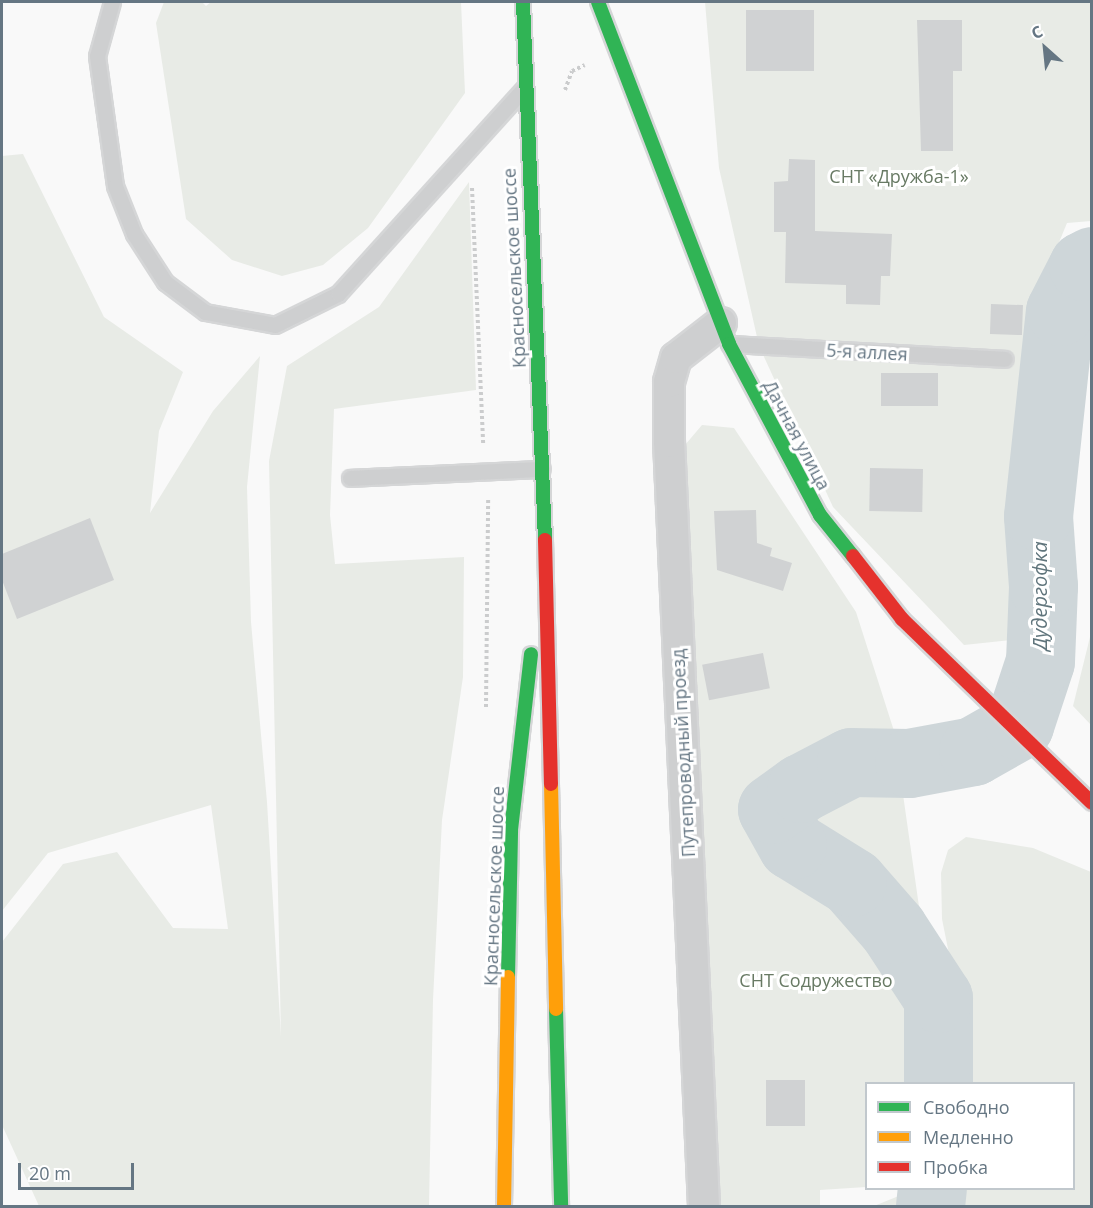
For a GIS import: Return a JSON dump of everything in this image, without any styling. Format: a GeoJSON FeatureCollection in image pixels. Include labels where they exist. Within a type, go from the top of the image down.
{"type":"FeatureCollection","features":[{"type":"Feature","properties":{"kind":"main road","name":"Красносельское шоссе"},"geometry":{"type":"LineString","coordinates":[[524,2],[545,533],[561,1206]]}},
{"type":"Feature","properties":{"kind":"main road","name":"Дачная улица"},"geometry":{"type":"LineString","coordinates":[[598,2],[725,334],[820,515],[902,619],[1092,803]]}},
{"type":"Feature","properties":{"kind":"main road","name":"Красносельское шоссе"},"geometry":{"type":"LineString","coordinates":[[504,1206],[511,830],[545,533]]}},
{"type":"Feature","properties":{"kind":"street","name":"Путепроводный проезд"},"geometry":{"type":"LineString","coordinates":[[704,1206],[669,442],[669,382],[676,358],[725,334]]}},
{"type":"Feature","properties":{"kind":"lane"},"geometry":{"type":"LineString","coordinates":[[112,2],[97,56],[115,186],[134,234],[165,282],[205,312],[274,325],[338,294],[526,85]]}},
{"type":"Feature","properties":{"kind":"lane","name":"5-я аллея"},"geometry":{"type":"LineString","coordinates":[[725,334],[1005,359]]}},
{"type":"Feature","properties":{"kind":"lane"},"geometry":{"type":"LineString","coordinates":[[350,478],[542,469]]}},
{"type":"Feature","properties":{"kind":"path"},"geometry":{"type":"LineString","coordinates":[[470,148],[483,382],[481,431],[488,472],[486,720]]}},
{"type":"Feature","properties":{"kind":"green space"},"geometry":{"type":"Polygon","coordinates":[[[164,2],[202,2],[206,6],[211,2],[461,2],[465,93],[368,228],[323,265],[282,276],[232,260],[186,219],[156,23],[164,2]]]}},
{"type":"Feature","properties":{"kind":"green space","name":"СНТ «Дружба-1»"},"geometry":{"type":"Polygon","coordinates":[[[705,2],[1091,2],[1091,221],[1067,223],[1048,269],[1033,358],[1011,640],[964,645],[833,507],[759,346],[719,168],[705,2]]]}},
{"type":"Feature","properties":{"kind":"green space"},"geometry":{"type":"Polygon","coordinates":[[[23,154],[104,317],[183,372],[159,431],[150,513],[213,411],[260,356],[247,487],[251,622],[267,802],[281,1037],[269,461],[287,366],[379,307],[469,182],[476,390],[334,409],[330,515],[335,564],[464,557],[463,677],[442,820],[433,1000],[429,1206],[39,1206],[2,1125],[2,942],[63,864],[117,852],[173,928],[228,929],[211,805],[48,853],[2,911],[2,156],[23,154]]]}},
{"type":"Feature","properties":{"kind":"green space","name":"СНТ Содружество"},"geometry":{"type":"Polygon","coordinates":[[[702,425],[734,428],[856,612],[894,731],[933,1005],[921,1082],[865,1082],[865,1187],[820,1190],[820,1206],[720,1206],[668,465],[702,425]]]}},
{"type":"Feature","properties":{"kind":"green space"},"geometry":{"type":"Polygon","coordinates":[[[1091,633],[1091,725],[1073,706],[1091,633]]]}},
{"type":"Feature","properties":{"kind":"green space"},"geometry":{"type":"Polygon","coordinates":[[[966,837],[1033,848],[1091,872],[1091,1206],[874,1206],[914,1190],[1075,1190],[1075,1082],[972,1082],[964,1060],[961,1014],[942,919],[941,873],[948,850],[966,837]]]}},
{"type":"Feature","properties":{"kind":"building"},"geometry":{"type":"Polygon","coordinates":[[[746,10],[814,10],[814,71],[746,71],[746,10]]]}},
{"type":"Feature","properties":{"kind":"building"},"geometry":{"type":"Polygon","coordinates":[[[917,20],[962,20],[962,71],[953,71],[953,151],[921,151],[917,20]]]}},
{"type":"Feature","properties":{"kind":"building"},"geometry":{"type":"Polygon","coordinates":[[[789,159],[815,160],[815,231],[892,234],[890,276],[881,276],[880,305],[846,304],[846,285],[785,283],[786,232],[774,232],[774,182],[788,181],[789,159]]]}},
{"type":"Feature","properties":{"kind":"building"},"geometry":{"type":"Polygon","coordinates":[[[991,304],[1023,305],[1022,335],[990,334],[991,304]]]}},
{"type":"Feature","properties":{"kind":"building"},"geometry":{"type":"Polygon","coordinates":[[[881,373],[938,373],[938,406],[881,406],[881,373]]]}},
{"type":"Feature","properties":{"kind":"building"},"geometry":{"type":"Polygon","coordinates":[[[870,468],[923,469],[922,512],[869,511],[870,468]]]}},
{"type":"Feature","properties":{"kind":"building"},"geometry":{"type":"Polygon","coordinates":[[[756,510],[757,543],[772,548],[770,556],[792,563],[783,591],[717,570],[714,511],[756,510]]]}},
{"type":"Feature","properties":{"kind":"building"},"geometry":{"type":"Polygon","coordinates":[[[90,518],[114,580],[17,619],[2,580],[2,554],[90,518]]]}},
{"type":"Feature","properties":{"kind":"building"},"geometry":{"type":"Polygon","coordinates":[[[763,653],[770,688],[709,700],[702,665],[763,653]]]}},
{"type":"Feature","properties":{"kind":"building"},"geometry":{"type":"Polygon","coordinates":[[[766,1080],[805,1080],[805,1126],[766,1126],[766,1080]]]}},
{"type":"Feature","properties":{"kind":"waterway","name":"Дудергофка"},"geometry":{"type":"LineString","coordinates":[[938,1082],[938,998],[893,929],[852,882],[792,845],[772,809],[801,788],[851,762],[909,763],[973,751],[1019,725],[1040,661],[1043,586],[1038,516],[1060,311],[1083,266],[1092,261]]}},
{"type":"Feature","properties":{"kind":"waterway","name":"Дудергофка"},"geometry":{"type":"LineString","coordinates":[[930,1206],[932,1190]]}},
{"type":"Feature","properties":{"kind":"traffic: fast"},"geometry":{"type":"LineString","coordinates":[[523,2],[545,540]]}},
{"type":"Feature","properties":{"kind":"traffic: fast"},"geometry":{"type":"LineString","coordinates":[[598,2],[729,344],[820,515],[853,556]]}},
{"type":"Feature","properties":{"kind":"traffic: fast"},"geometry":{"type":"LineString","coordinates":[[508,977],[511,830],[531,654]]}},
{"type":"Feature","properties":{"kind":"traffic: fast"},"geometry":{"type":"LineString","coordinates":[[556,1009],[561,1206]]}},
{"type":"Feature","properties":{"kind":"traffic: slow"},"geometry":{"type":"LineString","coordinates":[[551,784],[556,1009]]}},
{"type":"Feature","properties":{"kind":"traffic: slow"},"geometry":{"type":"LineString","coordinates":[[504,1206],[508,977]]}},
{"type":"Feature","properties":{"kind":"traffic: jam"},"geometry":{"type":"LineString","coordinates":[[545,540],[551,784]]}},
{"type":"Feature","properties":{"kind":"traffic: jam"},"geometry":{"type":"LineString","coordinates":[[853,556],[902,619],[1092,803]]}}]}
